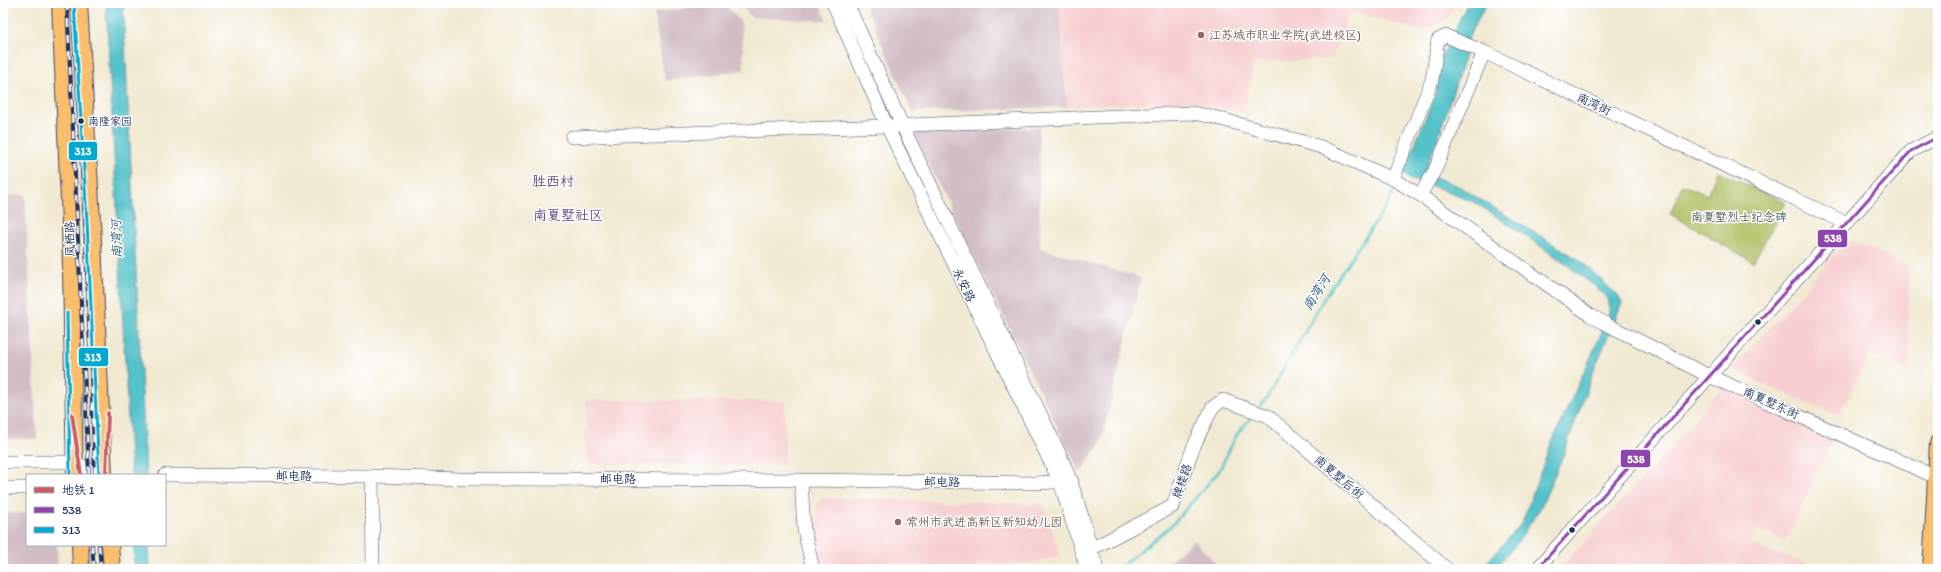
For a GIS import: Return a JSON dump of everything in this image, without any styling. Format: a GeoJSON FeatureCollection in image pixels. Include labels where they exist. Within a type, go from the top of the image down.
{"type":"FeatureCollection","features":[{"type":"Feature","properties":{"kind":"main road","name":"凤栖路"},"geometry":{"type":"LineString","coordinates":[[60,3],[70,222],[75,468]]}},
{"type":"Feature","properties":{"kind":"main road","name":"凤栖路"},"geometry":{"type":"LineString","coordinates":[[79,3],[92,221],[104,474]]}},
{"type":"Feature","properties":{"kind":"main road"},"geometry":{"type":"LineString","coordinates":[[1931,569],[1938,443]]}},
{"type":"Feature","properties":{"kind":"main road"},"geometry":{"type":"LineString","coordinates":[[80,546],[81,569]]}},
{"type":"Feature","properties":{"kind":"main road"},"geometry":{"type":"LineString","coordinates":[[110,546],[112,569]]}},
{"type":"Feature","properties":{"kind":"street","name":"永安路"},"geometry":{"type":"LineString","coordinates":[[833,3],[887,126],[1066,481],[1093,567]]}},
{"type":"Feature","properties":{"kind":"street","name":"永安路"},"geometry":{"type":"LineString","coordinates":[[847,3],[902,126],[1066,481],[1093,548],[1093,567]]}},
{"type":"Feature","properties":{"kind":"street","name":"南湾街"},"geometry":{"type":"LineString","coordinates":[[1393,179],[1432,80],[1438,40],[1446,36],[1478,49],[1846,223]]}},
{"type":"Feature","properties":{"kind":"street"},"geometry":{"type":"LineString","coordinates":[[1422,192],[1435,170],[1478,49]]}},
{"type":"Feature","properties":{"kind":"street","name":"南夏墅东街"},"geometry":{"type":"LineString","coordinates":[[572,137],[902,126],[1191,113],[1210,116],[1321,147],[1422,192],[1590,315],[1606,324],[1709,376],[1937,477]]}},
{"type":"Feature","properties":{"kind":"street"},"geometry":{"type":"LineString","coordinates":[[1537,569],[1911,151],[1938,138]]}},
{"type":"Feature","properties":{"kind":"street","name":"牌楼路"},"geometry":{"type":"LineString","coordinates":[[1093,548],[1173,506],[1193,448],[1212,408],[1223,400]]}},
{"type":"Feature","properties":{"kind":"street","name":"南夏墅后街"},"geometry":{"type":"LineString","coordinates":[[1223,400],[1268,416],[1447,569]]}},
{"type":"Feature","properties":{"kind":"street"},"geometry":{"type":"LineString","coordinates":[[3,462],[75,468],[96,474]]}},
{"type":"Feature","properties":{"kind":"street","name":"邮电路"},"geometry":{"type":"LineString","coordinates":[[166,475],[372,476],[469,479],[802,480],[1035,483],[1066,481]]}},
{"type":"Feature","properties":{"kind":"street"},"geometry":{"type":"LineString","coordinates":[[372,476],[373,569]]}},
{"type":"Feature","properties":{"kind":"street"},"geometry":{"type":"LineString","coordinates":[[802,480],[804,530],[813,569]]}},
{"type":"Feature","properties":{"kind":"street"},"geometry":{"type":"LineString","coordinates":[[3,488],[26,488]]}},
{"type":"Feature","properties":{"kind":"shaded area"},"geometry":{"type":"Polygon","coordinates":[[[723,3],[741,22],[744,70],[665,81],[654,13],[723,3]]]}},
{"type":"Feature","properties":{"kind":"shaded area"},"geometry":{"type":"Polygon","coordinates":[[[739,3],[819,3],[827,21],[751,17],[739,3]]]}},
{"type":"Feature","properties":{"kind":"shaded area"},"geometry":{"type":"Polygon","coordinates":[[[864,3],[1059,3],[1067,107],[912,112],[864,3]]]}},
{"type":"Feature","properties":{"kind":"shaded area","name":"江苏城市职业学院(武进校区)"},"geometry":{"type":"Polygon","coordinates":[[[1059,3],[1457,3],[1448,19],[1421,31],[1351,11],[1331,59],[1254,62],[1243,113],[1192,101],[1067,107],[1059,3]]]}},
{"type":"Feature","properties":{"kind":"shaded area"},"geometry":{"type":"Polygon","coordinates":[[[1039,127],[1040,248],[1141,278],[1101,442],[1080,473],[913,132],[1039,127]]]}},
{"type":"Feature","properties":{"kind":"shaded area"},"geometry":{"type":"Polygon","coordinates":[[[25,195],[37,439],[3,439],[3,196],[25,195]]]}},
{"type":"Feature","properties":{"kind":"shaded area"},"geometry":{"type":"Polygon","coordinates":[[[1847,238],[1908,265],[1909,370],[1870,354],[1839,416],[1731,370],[1801,294],[1847,238]]]}},
{"type":"Feature","properties":{"kind":"shaded area"},"geometry":{"type":"Polygon","coordinates":[[[1723,386],[1834,438],[1786,541],[1758,529],[1749,544],[1822,569],[1559,569],[1648,473],[1723,386]]]}},
{"type":"Feature","properties":{"kind":"shaded area"},"geometry":{"type":"Polygon","coordinates":[[[586,400],[785,401],[785,465],[586,464],[586,400]]]}},
{"type":"Feature","properties":{"kind":"shaded area","name":"常州市武进高新区新知幼儿园"},"geometry":{"type":"Polygon","coordinates":[[[822,498],[1043,504],[1060,556],[1033,564],[979,564],[979,569],[823,569],[819,558],[816,538],[817,505],[822,498]]]}},
{"type":"Feature","properties":{"kind":"shaded area"},"geometry":{"type":"Polygon","coordinates":[[[3,513],[26,513],[26,546],[57,546],[58,569],[3,569],[3,513]]]}},
{"type":"Feature","properties":{"kind":"shaded area"},"geometry":{"type":"Polygon","coordinates":[[[1194,540],[1221,569],[1160,569],[1194,540]]]}},
{"type":"Feature","properties":{"kind":"green space","name":"南夏墅烈士纪念碑"},"geometry":{"type":"Polygon","coordinates":[[[1717,171],[1786,203],[1753,262],[1670,214],[1682,185],[1708,195],[1717,171]]]}},
{"type":"Feature","properties":{"kind":"water"},"geometry":{"type":"Polygon","coordinates":[[[106,3],[123,3],[146,474],[131,474],[106,3]]]}},
{"type":"Feature","properties":{"kind":"water"},"geometry":{"type":"Polygon","coordinates":[[[1468,3],[1487,3],[1469,35],[1465,55],[1442,126],[1424,173],[1458,186],[1581,261],[1618,296],[1622,303],[1593,372],[1564,453],[1541,507],[1517,543],[1495,569],[1481,569],[1522,523],[1549,449],[1604,328],[1609,312],[1609,302],[1603,294],[1570,267],[1525,235],[1475,203],[1436,187],[1412,180],[1403,174],[1435,95],[1442,56],[1468,3]]]}},
{"type":"Feature","properties":{"kind":"water"},"geometry":{"type":"Polygon","coordinates":[[[134,546],[149,546],[150,569],[134,569],[134,546]]]}},
{"type":"Feature","properties":{"kind":"waterway","name":"南湾河"},"geometry":{"type":"LineString","coordinates":[[1260,406],[1266,399],[1326,295],[1389,202],[1394,191]]}},
{"type":"Feature","properties":{"kind":"waterway","name":"南湾河"},"geometry":{"type":"LineString","coordinates":[[1118,569],[1173,524],[1219,471],[1237,434],[1251,418]]}},
{"type":"Feature","properties":{"kind":"railway"},"geometry":{"type":"LineString","coordinates":[[67,3],[89,474]]}},
{"type":"Feature","properties":{"kind":"railway"},"geometry":{"type":"LineString","coordinates":[[73,3],[85,220],[95,474]]}},
{"type":"Feature","properties":{"kind":"railway"},"geometry":{"type":"LineString","coordinates":[[92,546],[94,569]]}},
{"type":"Feature","properties":{"kind":"railway"},"geometry":{"type":"LineString","coordinates":[[99,546],[101,569]]}},
{"type":"Feature","properties":{"kind":"metro line","name":"1"},"geometry":{"type":"LineString","coordinates":[[106,474],[108,413]]}},
{"type":"Feature","properties":{"kind":"metro line","name":"1"},"geometry":{"type":"LineString","coordinates":[[72,414],[81,474]]}},
{"type":"Feature","properties":{"kind":"transit line","name":"313"},"geometry":{"type":"LineString","coordinates":[[74,3],[87,221],[99,474]]}},
{"type":"Feature","properties":{"kind":"transit line","name":"538"},"geometry":{"type":"LineString","coordinates":[[1537,569],[1911,151],[1938,137]]}},
{"type":"Feature","properties":{"kind":"transit line","name":"313"},"geometry":{"type":"LineString","coordinates":[[67,313],[70,474]]}},
{"type":"Feature","properties":{"kind":"place","name":"江苏城市职业学院(武进校区)"},"geometry":{"type":"Point","coordinates":[1201,35]}},
{"type":"Feature","properties":{"kind":"place","name":"南隆家园"},"geometry":{"type":"Point","coordinates":[81,121]}},
{"type":"Feature","properties":{"kind":"place","name":"常州市武进高新区新知幼儿园"},"geometry":{"type":"Point","coordinates":[898,522]}},
{"type":"Feature","properties":{"kind":"district","name":"胜西村"},"geometry":{"type":"Point","coordinates":[553,181]}},
{"type":"Feature","properties":{"kind":"district","name":"南夏墅社区"},"geometry":{"type":"Point","coordinates":[568,215]}}]}
